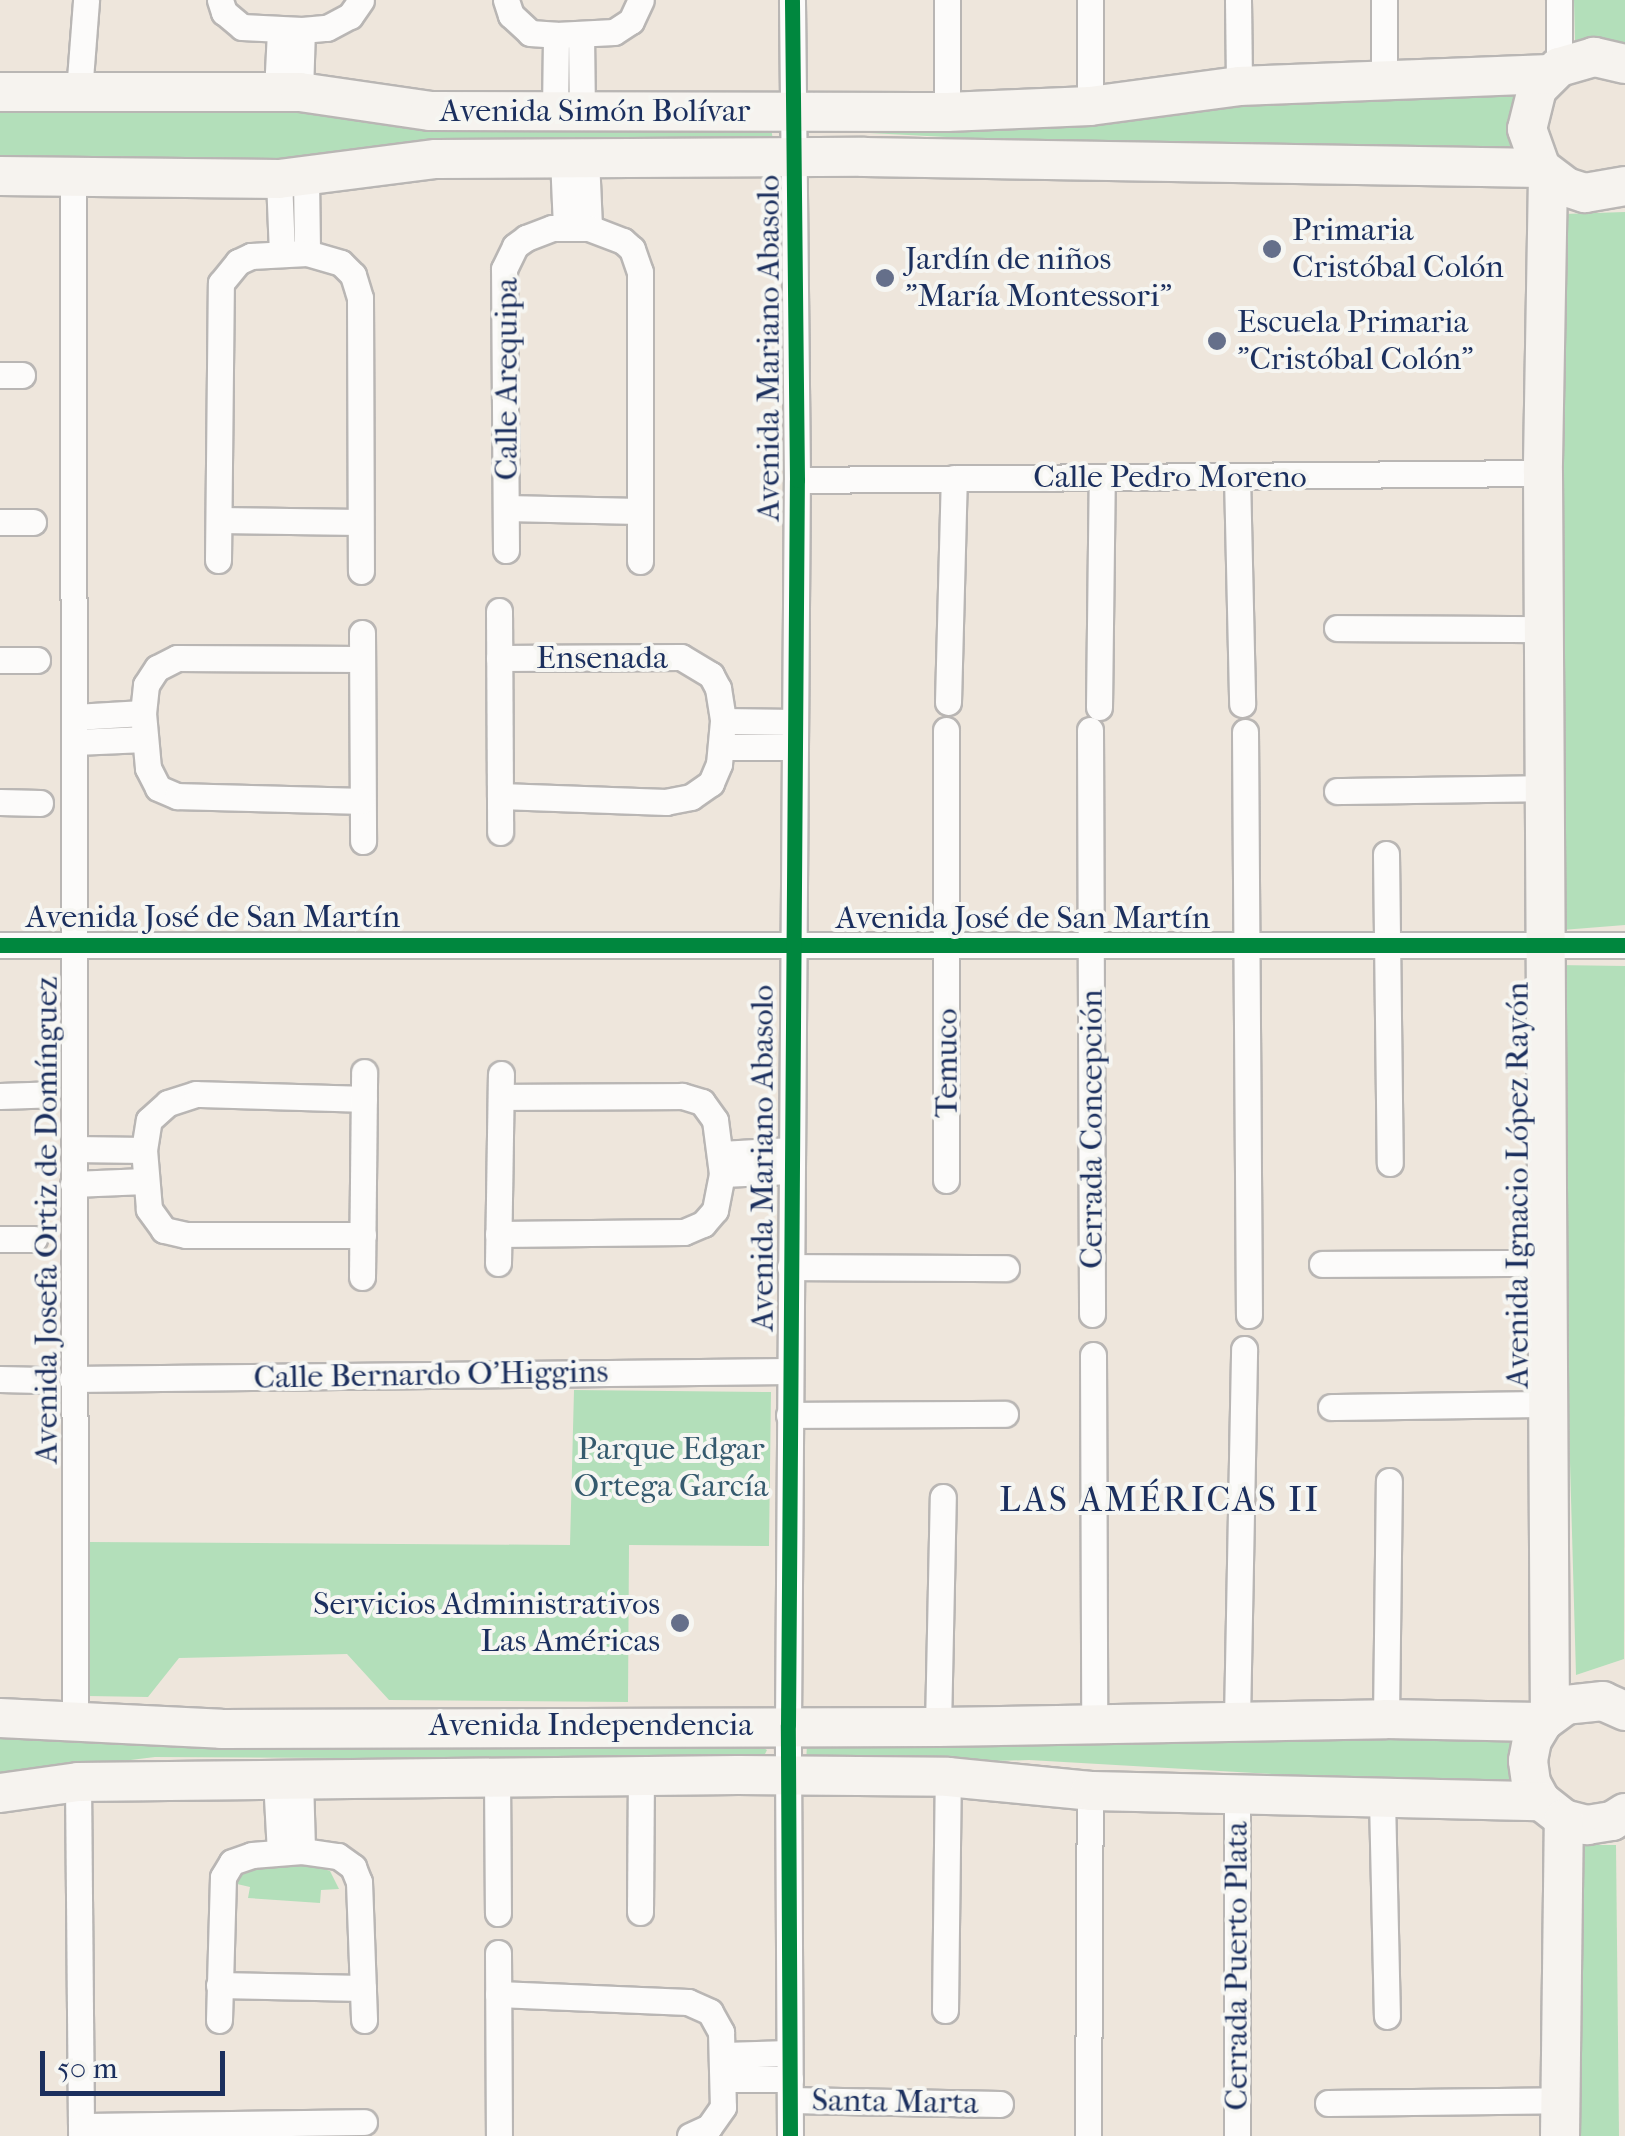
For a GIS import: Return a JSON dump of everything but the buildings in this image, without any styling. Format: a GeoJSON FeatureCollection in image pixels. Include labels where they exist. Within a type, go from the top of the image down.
{"type":"FeatureCollection","features":[{"type":"Feature","properties":{"kind":"main road","name":"Avenida Simón Bolívar"},"geometry":{"type":"LineString","coordinates":[[0,92],[288,92],[430,111],[946,112],[1090,106],[1239,86],[1384,84],[1555,70],[1594,57],[1625,64]]}},
{"type":"Feature","properties":{"kind":"main road","name":"Avenida Ignacio López Rayón"},"geometry":{"type":"LineString","coordinates":[[1552,1810],[1530,1782],[1528,1761],[1532,1740],[1546,1718],[1546,946],[1545,172],[1526,129],[1532,99],[1555,70]]}},
{"type":"Feature","properties":{"kind":"main road","name":"Avenida Simón Bolívar"},"geometry":{"type":"LineString","coordinates":[[0,176],[292,179],[436,159],[796,157],[1545,172],[1586,193],[1625,186]]}},
{"type":"Feature","properties":{"kind":"main road","name":"Avenida Independencia"},"geometry":{"type":"LineString","coordinates":[[0,1718],[221,1728],[938,1727],[1546,1718],[1584,1700],[1603,1701],[1625,1711]]}},
{"type":"Feature","properties":{"kind":"main road","name":"Avenida Independencia"},"geometry":{"type":"LineString","coordinates":[[0,1793],[78,1782],[640,1775],[948,1777],[1090,1790],[1382,1799],[1552,1810],[1588,1825],[1612,1822],[1625,1814]]}},
{"type":"Feature","properties":{"kind":"main road"},"geometry":{"type":"LineString","coordinates":[[1552,1810],[1561,2118]]}},
{"type":"Feature","properties":{"kind":"street"},"geometry":{"type":"LineString","coordinates":[[79,92],[86,0]]}},
{"type":"Feature","properties":{"kind":"street"},"geometry":{"type":"LineString","coordinates":[[220,0],[224,12],[242,26],[291,30],[338,22],[350,16],[362,0]]}},
{"type":"Feature","properties":{"kind":"street"},"geometry":{"type":"LineString","coordinates":[[506,0],[510,15],[530,34],[614,32],[631,22],[641,0]]}},
{"type":"Feature","properties":{"kind":"street","name":"Avenida Mariano Abasolo"},"geometry":{"type":"LineString","coordinates":[[790,2136],[789,1414],[797,480],[792,0]]}},
{"type":"Feature","properties":{"kind":"street"},"geometry":{"type":"LineString","coordinates":[[946,112],[947,0]]}},
{"type":"Feature","properties":{"kind":"street"},"geometry":{"type":"LineString","coordinates":[[1090,0],[1090,106]]}},
{"type":"Feature","properties":{"kind":"street"},"geometry":{"type":"LineString","coordinates":[[1238,0],[1239,86]]}},
{"type":"Feature","properties":{"kind":"street"},"geometry":{"type":"LineString","coordinates":[[1384,0],[1384,84]]}},
{"type":"Feature","properties":{"kind":"street"},"geometry":{"type":"LineString","coordinates":[[1555,70],[1559,0]]}},
{"type":"Feature","properties":{"kind":"street"},"geometry":{"type":"LineString","coordinates":[[288,92],[291,30]]}},
{"type":"Feature","properties":{"kind":"street"},"geometry":{"type":"LineString","coordinates":[[569,34],[569,111]]}},
{"type":"Feature","properties":{"kind":"street"},"geometry":{"type":"LineString","coordinates":[[574,158],[578,228],[623,241],[632,250],[640,272],[640,561]]}},
{"type":"Feature","properties":{"kind":"street","name":"Avenida Josefa Ortiz de Domínguez"},"geometry":{"type":"LineString","coordinates":[[73,177],[75,1723]]}},
{"type":"Feature","properties":{"kind":"street"},"geometry":{"type":"LineString","coordinates":[[292,179],[294,253]]}},
{"type":"Feature","properties":{"kind":"street","name":"Calle Arequipa"},"geometry":{"type":"LineString","coordinates":[[506,550],[504,269],[515,246],[526,238],[578,228]]}},
{"type":"Feature","properties":{"kind":"street"},"geometry":{"type":"LineString","coordinates":[[218,560],[220,284],[238,262],[294,253],[341,263],[353,275],[360,298],[361,571]]}},
{"type":"Feature","properties":{"kind":"street","name":"Calle Pedro Moreno"},"geometry":{"type":"LineString","coordinates":[[797,480],[1543,473]]}},
{"type":"Feature","properties":{"kind":"street"},"geometry":{"type":"LineString","coordinates":[[1237,476],[1242,704]]}},
{"type":"Feature","properties":{"kind":"street","name":"Cerrada Concepción"},"geometry":{"type":"LineString","coordinates":[[1092,1314],[1092,945],[1102,477]]}},
{"type":"Feature","properties":{"kind":"street"},"geometry":{"type":"LineString","coordinates":[[948,702],[954,478]]}},
{"type":"Feature","properties":{"kind":"street","name":"Calle Arequipa"},"geometry":{"type":"LineString","coordinates":[[506,508],[639,511]]}},
{"type":"Feature","properties":{"kind":"street"},"geometry":{"type":"LineString","coordinates":[[219,520],[360,522]]}},
{"type":"Feature","properties":{"kind":"street"},"geometry":{"type":"LineString","coordinates":[[0,522],[33,522]]}},
{"type":"Feature","properties":{"kind":"street","name":"Ensenada"},"geometry":{"type":"LineString","coordinates":[[499,610],[500,832]]}},
{"type":"Feature","properties":{"kind":"street"},"geometry":{"type":"LineString","coordinates":[[1338,628],[1543,629]]}},
{"type":"Feature","properties":{"kind":"street"},"geometry":{"type":"LineString","coordinates":[[362,801],[177,796],[158,788],[148,768],[146,685],[157,668],[177,658],[362,646],[363,841]]}},
{"type":"Feature","properties":{"kind":"street","name":"Ensenada"},"geometry":{"type":"LineString","coordinates":[[500,658],[681,657],[711,676],[718,688],[722,734]]}},
{"type":"Feature","properties":{"kind":"street"},"geometry":{"type":"LineString","coordinates":[[0,660],[37,660]]}},
{"type":"Feature","properties":{"kind":"street"},"geometry":{"type":"LineString","coordinates":[[75,729],[144,726]]}},
{"type":"Feature","properties":{"kind":"street","name":"Temuco"},"geometry":{"type":"LineString","coordinates":[[946,730],[946,1180]]}},
{"type":"Feature","properties":{"kind":"street"},"geometry":{"type":"LineString","coordinates":[[1245,732],[1249,1314]]}},
{"type":"Feature","properties":{"kind":"street"},"geometry":{"type":"LineString","coordinates":[[500,796],[666,802],[691,796],[711,783],[722,734],[795,734]]}},
{"type":"Feature","properties":{"kind":"street"},"geometry":{"type":"LineString","coordinates":[[1337,791],[1544,788]]}},
{"type":"Feature","properties":{"kind":"street"},"geometry":{"type":"LineString","coordinates":[[0,802],[40,802]]}},
{"type":"Feature","properties":{"kind":"street"},"geometry":{"type":"LineString","coordinates":[[1386,854],[1390,1163]]}},
{"type":"Feature","properties":{"kind":"street","name":"Avenida José de San Martín"},"geometry":{"type":"LineString","coordinates":[[0,944],[1625,946]]}},
{"type":"Feature","properties":{"kind":"street"},"geometry":{"type":"LineString","coordinates":[[362,1277],[364,1072]]}},
{"type":"Feature","properties":{"kind":"street"},"geometry":{"type":"LineString","coordinates":[[498,1234],[684,1232],[703,1224],[715,1210],[722,1164],[715,1120],[702,1102],[682,1096],[501,1086],[498,1234],[498,1263]]}},
{"type":"Feature","properties":{"kind":"street"},"geometry":{"type":"LineString","coordinates":[[362,1234],[186,1235],[164,1230],[149,1209],[144,1150],[149,1120],[168,1103],[196,1094],[364,1098]]}},
{"type":"Feature","properties":{"kind":"street"},"geometry":{"type":"LineString","coordinates":[[0,1096],[36,1095]]}},
{"type":"Feature","properties":{"kind":"street"},"geometry":{"type":"LineString","coordinates":[[74,1149],[144,1150]]}},
{"type":"Feature","properties":{"kind":"street"},"geometry":{"type":"LineString","coordinates":[[722,1164],[791,1161]]}},
{"type":"Feature","properties":{"kind":"street"},"geometry":{"type":"LineString","coordinates":[[74,1184],[145,1181]]}},
{"type":"Feature","properties":{"kind":"street"},"geometry":{"type":"LineString","coordinates":[[0,1238],[34,1239]]}},
{"type":"Feature","properties":{"kind":"street"},"geometry":{"type":"LineString","coordinates":[[1322,1264],[1545,1263]]}},
{"type":"Feature","properties":{"kind":"street"},"geometry":{"type":"LineString","coordinates":[[790,1267],[1006,1268]]}},
{"type":"Feature","properties":{"kind":"street"},"geometry":{"type":"LineString","coordinates":[[1236,1720],[1244,1349]]}},
{"type":"Feature","properties":{"kind":"street"},"geometry":{"type":"LineString","coordinates":[[1093,1355],[1094,1724]]}},
{"type":"Feature","properties":{"kind":"street","name":"Calle Bernardo O'Higgins"},"geometry":{"type":"LineString","coordinates":[[72,1379],[790,1371]]}},
{"type":"Feature","properties":{"kind":"street"},"geometry":{"type":"LineString","coordinates":[[0,1379],[41,1380]]}},
{"type":"Feature","properties":{"kind":"street"},"geometry":{"type":"LineString","coordinates":[[1331,1407],[1545,1404]]}},
{"type":"Feature","properties":{"kind":"street"},"geometry":{"type":"LineString","coordinates":[[789,1414],[1005,1414]]}},
{"type":"Feature","properties":{"kind":"street"},"geometry":{"type":"LineString","coordinates":[[1386,1718],[1389,1482]]}},
{"type":"Feature","properties":{"kind":"street"},"geometry":{"type":"LineString","coordinates":[[938,1727],[943,1497]]}},
{"type":"Feature","properties":{"kind":"street"},"geometry":{"type":"LineString","coordinates":[[640,1775],[640,1912]]}},
{"type":"Feature","properties":{"kind":"street"},"geometry":{"type":"LineString","coordinates":[[497,1776],[498,1914]]}},
{"type":"Feature","properties":{"kind":"street"},"geometry":{"type":"LineString","coordinates":[[945,2010],[948,1777]]}},
{"type":"Feature","properties":{"kind":"street"},"geometry":{"type":"LineString","coordinates":[[288,1779],[291,1851]]}},
{"type":"Feature","properties":{"kind":"street"},"geometry":{"type":"LineString","coordinates":[[78,1782],[81,2131],[242,2130],[363,2119]]}},
{"type":"Feature","properties":{"kind":"street"},"geometry":{"type":"LineString","coordinates":[[1088,2136],[1090,1790]]}},
{"type":"Feature","properties":{"kind":"street","name":"Cerrada Puerto Plata"},"geometry":{"type":"LineString","coordinates":[[1237,1795],[1237,2136]]}},
{"type":"Feature","properties":{"kind":"street"},"geometry":{"type":"LineString","coordinates":[[1382,1799],[1388,2016]]}},
{"type":"Feature","properties":{"kind":"street"},"geometry":{"type":"LineString","coordinates":[[219,2020],[222,1878],[232,1862],[291,1851],[338,1856],[353,1867],[359,1882],[364,2020]]}},
{"type":"Feature","properties":{"kind":"street"},"geometry":{"type":"LineString","coordinates":[[498,1953],[499,2136]]}},
{"type":"Feature","properties":{"kind":"street"},"geometry":{"type":"LineString","coordinates":[[220,1985],[363,1988]]}},
{"type":"Feature","properties":{"kind":"street"},"geometry":{"type":"LineString","coordinates":[[498,1994],[688,2002],[710,2012],[720,2032],[723,2108],[709,2127],[690,2136]]}},
{"type":"Feature","properties":{"kind":"street","name":"Santa Marta"},"geometry":{"type":"LineString","coordinates":[[724,2067],[1000,2104]]}},
{"type":"Feature","properties":{"kind":"street"},"geometry":{"type":"LineString","coordinates":[[1328,2103],[1561,2118]]}},
{"type":"Feature","properties":{"kind":"green space"},"geometry":{"type":"Polygon","coordinates":[[[1574,0],[1625,0],[1625,43],[1575,41],[1574,0]]]}},
{"type":"Feature","properties":{"kind":"green space"},"geometry":{"type":"Polygon","coordinates":[[[1521,90],[1522,155],[1294,155],[812,130],[811,113],[1521,90]]]}},
{"type":"Feature","properties":{"kind":"green space"},"geometry":{"type":"Polygon","coordinates":[[[0,106],[298,107],[771,127],[773,141],[266,167],[0,163],[0,106]]]}},
{"type":"Feature","properties":{"kind":"green space"},"geometry":{"type":"Polygon","coordinates":[[[1625,212],[1625,925],[1562,930],[1564,214],[1625,212]]]}},
{"type":"Feature","properties":{"kind":"green space"},"geometry":{"type":"Polygon","coordinates":[[[1556,965],[1625,966],[1624,1659],[1576,1675],[1556,965]]]}},
{"type":"Feature","properties":{"kind":"green space","name":"Parque Edgar Ortega García"},"geometry":{"type":"Polygon","coordinates":[[[574,1390],[771,1392],[769,1546],[629,1545],[628,1702],[389,1700],[347,1654],[179,1658],[148,1697],[88,1696],[89,1542],[570,1545],[574,1390]]]}},
{"type":"Feature","properties":{"kind":"green space"},"geometry":{"type":"Polygon","coordinates":[[[0,1731],[759,1745],[767,1750],[763,1758],[694,1760],[155,1757],[0,1776],[0,1731]]]}},
{"type":"Feature","properties":{"kind":"green space"},"geometry":{"type":"Polygon","coordinates":[[[1515,1733],[1515,1788],[1029,1760],[806,1767],[807,1742],[1515,1733]]]}},
{"type":"Feature","properties":{"kind":"green space"},"geometry":{"type":"Polygon","coordinates":[[[1577,1845],[1616,1845],[1619,2136],[1575,2136],[1577,1845]]]}},
{"type":"Feature","properties":{"kind":"green space"},"geometry":{"type":"Polygon","coordinates":[[[301,1861],[330,1871],[339,1889],[321,1890],[320,1903],[248,1898],[250,1887],[237,1884],[236,1870],[244,1864],[301,1861]]]}},
{"type":"Feature","properties":{"kind":"cycle path"},"geometry":{"type":"LineString","coordinates":[[790,2136],[788,1725],[797,480],[792,0]]}},
{"type":"Feature","properties":{"kind":"cycle path"},"geometry":{"type":"LineString","coordinates":[[0,945],[1625,945]]}},
{"type":"Feature","properties":{"kind":"place","name":"Primaria Cristóbal Colón"},"geometry":{"type":"Point","coordinates":[1272,249]}},
{"type":"Feature","properties":{"kind":"place","name":"Jardín de niños \"María Montessori\""},"geometry":{"type":"Point","coordinates":[885,278]}},
{"type":"Feature","properties":{"kind":"place","name":"Escuela Primaria \"Cristóbal Colón\""},"geometry":{"type":"Point","coordinates":[1217,341]}},
{"type":"Feature","properties":{"kind":"place","name":"Servicios Administrativos Las Américas"},"geometry":{"type":"Point","coordinates":[680,1623]}},
{"type":"Feature","properties":{"kind":"district","name":"LAS AMÉRICAS II"},"geometry":{"type":"Point","coordinates":[1160,1500]}}]}
